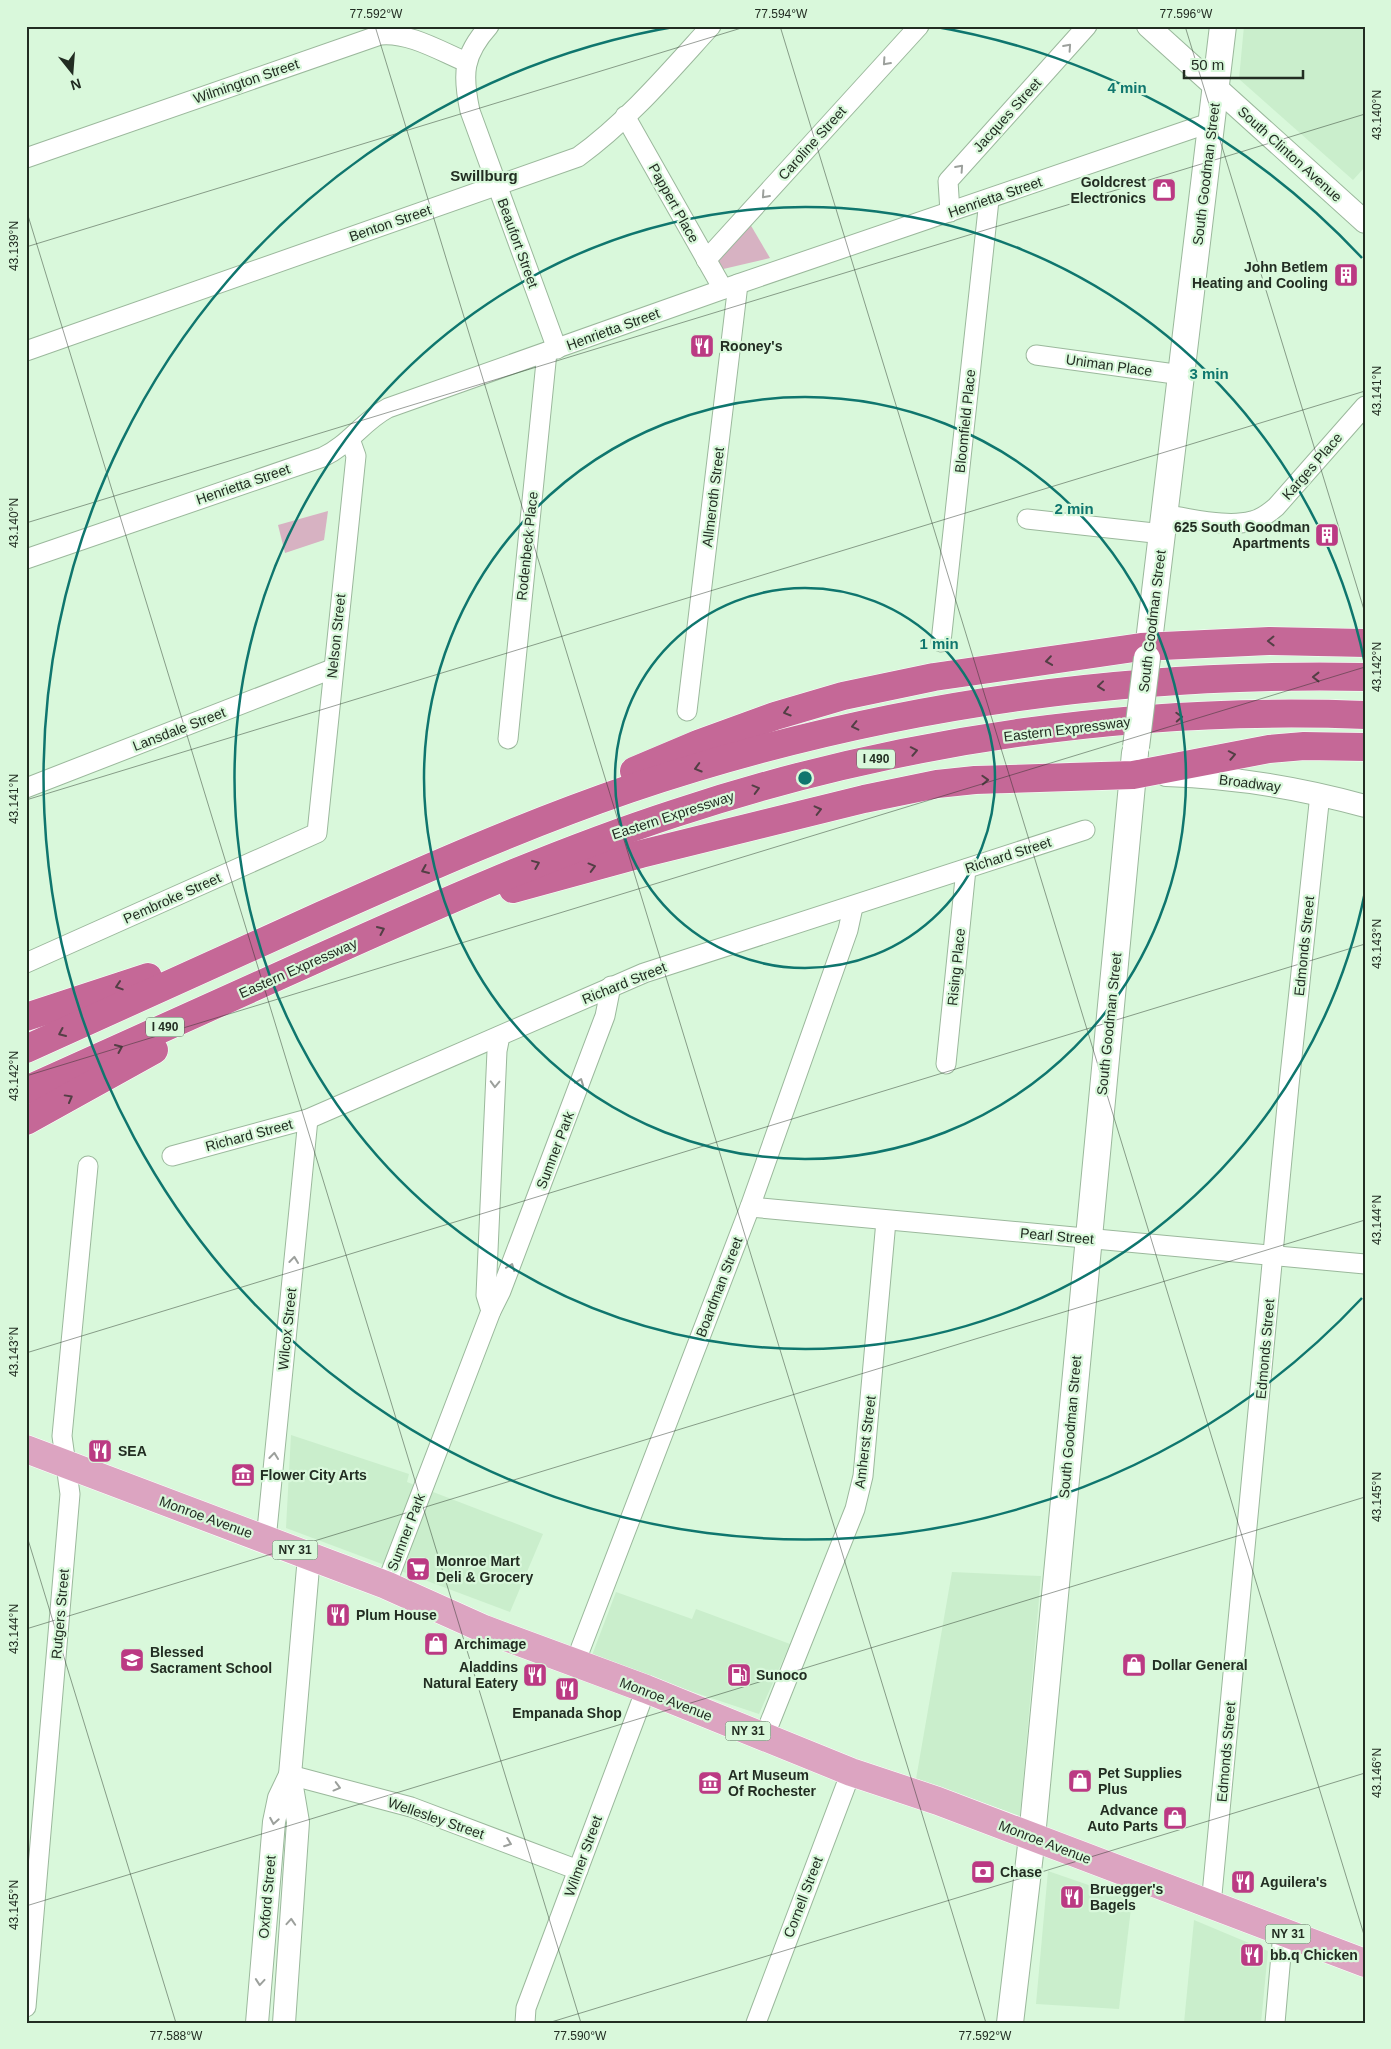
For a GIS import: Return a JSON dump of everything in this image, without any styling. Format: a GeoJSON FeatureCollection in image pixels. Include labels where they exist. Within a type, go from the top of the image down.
{"type":"FeatureCollection","features":[{"type":"Feature","properties":{"kind":"highway"},"geometry":{"type":"LineString","coordinates":[[26,1049],[470,850],[654,763],[750,724],[807,706],[934,678],[1148,652],[1275,641],[1365,643]]}},
{"type":"Feature","properties":{"kind":"highway"},"geometry":{"type":"LineString","coordinates":[[470,850],[596,801],[687,771],[798,740],[913,714],[1017,696],[1133,683],[1259,677],[1365,677]]}},
{"type":"Feature","properties":{"kind":"highway","name":"Eastern Expressway"},"geometry":{"type":"LineString","coordinates":[[26,1090],[410,917],[545,860],[662,817],[791,779],[876,759],[1000,736],[1132,720],[1250,714],[1365,715]]}},
{"type":"Feature","properties":{"kind":"highway"},"geometry":{"type":"LineString","coordinates":[[410,917],[649,852],[920,786],[975,780],[1133,775],[1281,748],[1365,747]]}},
{"type":"Feature","properties":{"kind":"highway"},"geometry":{"type":"LineString","coordinates":[[26,1017],[282,933]]}},
{"type":"Feature","properties":{"kind":"highway"},"geometry":{"type":"LineString","coordinates":[[26,1121],[304,965]]}},
{"type":"Feature","properties":{"kind":"main road","name":"South Goodman Street"},"geometry":{"type":"LineString","coordinates":[[1010,2023],[1032,1837],[1133,775],[1223,26]]}},
{"type":"Feature","properties":{"kind":"main road","name":"Monroe Avenue"},"geometry":{"type":"LineString","coordinates":[[26,1450],[310,1556],[386,1586],[484,1629],[646,1689],[851,1772],[1032,1837],[1365,1963]]}},
{"type":"Feature","properties":{"kind":"street","name":"Beaufort Street"},"geometry":{"type":"LineString","coordinates":[[489,26],[473,46],[466,62],[465,88],[470,111],[552,351]]}},
{"type":"Feature","properties":{"kind":"street","name":"Benton Street"},"geometry":{"type":"LineString","coordinates":[[26,351],[578,157],[596,144],[625,116],[672,69],[711,26]]}},
{"type":"Feature","properties":{"kind":"street","name":"Caroline Street"},"geometry":{"type":"LineString","coordinates":[[706,260],[919,26]]}},
{"type":"Feature","properties":{"kind":"street","name":"Jacques Street"},"geometry":{"type":"LineString","coordinates":[[950,212],[948,181],[1087,26]]}},
{"type":"Feature","properties":{"kind":"street","name":"South Clinton Avenue"},"geometry":{"type":"LineString","coordinates":[[1148,26],[1365,222]]}},
{"type":"Feature","properties":{"kind":"street","name":"Wilmington Street"},"geometry":{"type":"LineString","coordinates":[[26,158],[380,35],[389,34],[408,38],[466,62]]}},
{"type":"Feature","properties":{"kind":"street","name":"Pappert Place"},"geometry":{"type":"LineString","coordinates":[[625,116],[706,260],[731,287]]}},
{"type":"Feature","properties":{"kind":"street","name":"Henrietta Street"},"geometry":{"type":"LineString","coordinates":[[26,559],[323,457],[338,450],[376,414],[388,408],[731,287],[1212,122]]}},
{"type":"Feature","properties":{"kind":"street","name":"Bloomfield Place"},"geometry":{"type":"LineString","coordinates":[[941,642],[989,200]]}},
{"type":"Feature","properties":{"kind":"street","name":"Allmeroth Street"},"geometry":{"type":"LineString","coordinates":[[687,711],[731,287]]}},
{"type":"Feature","properties":{"kind":"street","name":"Rodenbeck Place"},"geometry":{"type":"LineString","coordinates":[[508,739],[552,351]]}},
{"type":"Feature","properties":{"kind":"street","name":"Uniman Place"},"geometry":{"type":"LineString","coordinates":[[1036,355],[1182,375]]}},
{"type":"Feature","properties":{"kind":"street","name":"Karges Place"},"geometry":{"type":"LineString","coordinates":[[1027,519],[1164,525],[1252,521],[1264,516],[1276,507],[1365,406]]}},
{"type":"Feature","properties":{"kind":"street","name":"Nelson Street"},"geometry":{"type":"LineString","coordinates":[[317,833],[332,670],[356,456],[350,439]]}},
{"type":"Feature","properties":{"kind":"street","name":"Lansdale Street"},"geometry":{"type":"LineString","coordinates":[[26,788],[332,670]]}},
{"type":"Feature","properties":{"kind":"street","name":"Broadway"},"geometry":{"type":"LineString","coordinates":[[1133,775],[1231,780],[1320,794],[1365,806]]}},
{"type":"Feature","properties":{"kind":"street","name":"Edmonds Street"},"geometry":{"type":"LineString","coordinates":[[1211,1904],[1289,1084],[1320,794]]}},
{"type":"Feature","properties":{"kind":"street","name":"Richard Street"},"geometry":{"type":"LineString","coordinates":[[172,1156],[308,1119],[644,973],[853,907],[1085,830]]}},
{"type":"Feature","properties":{"kind":"street","name":"Pembroke Street"},"geometry":{"type":"LineString","coordinates":[[26,963],[317,833]]}},
{"type":"Feature","properties":{"kind":"street","name":"Rising Place"},"geometry":{"type":"LineString","coordinates":[[946,1064],[966,869]]}},
{"type":"Feature","properties":{"kind":"street","name":"Boardman Street"},"geometry":{"type":"LineString","coordinates":[[575,1663],[750,1207],[848,930],[853,907]]}},
{"type":"Feature","properties":{"kind":"street","name":"Sumner Park"},"geometry":{"type":"LineString","coordinates":[[386,1586],[491,1311],[501,1291],[605,1016],[611,986]]}},
{"type":"Feature","properties":{"kind":"street"},"geometry":{"type":"LineString","coordinates":[[491,1311],[486,1295],[497,1051],[500,1036]]}},
{"type":"Feature","properties":{"kind":"street","name":"Wilcox Street"},"geometry":{"type":"LineString","coordinates":[[266,1540],[308,1119]]}},
{"type":"Feature","properties":{"kind":"street","name":"Rutgers Street"},"geometry":{"type":"LineString","coordinates":[[26,2007],[70,1494],[62,1436],[88,1166]]}},
{"type":"Feature","properties":{"kind":"street","name":"Pearl Street"},"geometry":{"type":"LineString","coordinates":[[750,1207],[1365,1264]]}},
{"type":"Feature","properties":{"kind":"street","name":"Amherst Street"},"geometry":{"type":"LineString","coordinates":[[764,1737],[855,1509],[861,1484],[886,1220]]}},
{"type":"Feature","properties":{"kind":"street","name":"Oxford Street"},"geometry":{"type":"LineString","coordinates":[[284,2023],[298,1822],[290,1775],[310,1556]]}},
{"type":"Feature","properties":{"kind":"street","name":"Wilmer Street"},"geometry":{"type":"LineString","coordinates":[[525,2023],[526,2008],[646,1689]]}},
{"type":"Feature","properties":{"kind":"street","name":"Cornell Street"},"geometry":{"type":"LineString","coordinates":[[756,2023],[851,1772]]}},
{"type":"Feature","properties":{"kind":"street","name":"Oxford Street"},"geometry":{"type":"LineString","coordinates":[[257,2023],[274,1822],[279,1798],[290,1775]]}},
{"type":"Feature","properties":{"kind":"street","name":"Wellesley Street"},"geometry":{"type":"LineString","coordinates":[[290,1775],[411,1807],[578,1870]]}},
{"type":"Feature","properties":{"kind":"street"},"geometry":{"type":"LineString","coordinates":[[1275,2023],[1283,1932]]}},
{"type":"Feature","properties":{"kind":"shaded area"},"geometry":{"type":"Polygon","coordinates":[[[1244,26],[1365,26],[1365,167],[1353,180],[1239,79],[1244,26]]]}},
{"type":"Feature","properties":{"kind":"shaded area"},"geometry":{"type":"Polygon","coordinates":[[[750,224],[770,258],[719,270],[715,260],[750,224]]]}},
{"type":"Feature","properties":{"kind":"shaded area"},"geometry":{"type":"Polygon","coordinates":[[[328,511],[324,540],[285,553],[278,525],[328,511]]]}},
{"type":"Feature","properties":{"kind":"shaded area"},"geometry":{"type":"Polygon","coordinates":[[[291,1435],[409,1474],[407,1482],[543,1534],[510,1612],[286,1528],[291,1435]]]}},
{"type":"Feature","properties":{"kind":"shaded area"},"geometry":{"type":"Polygon","coordinates":[[[952,1572],[1041,1576],[1020,1816],[916,1779],[952,1572]]]}},
{"type":"Feature","properties":{"kind":"shaded area"},"geometry":{"type":"Polygon","coordinates":[[[616,1592],[692,1619],[696,1609],[790,1644],[759,1714],[591,1658],[616,1592]]]}},
{"type":"Feature","properties":{"kind":"shaded area"},"geometry":{"type":"Polygon","coordinates":[[[1048,1871],[1132,1900],[1119,2009],[1036,2004],[1048,1871]]]}},
{"type":"Feature","properties":{"kind":"shaded area"},"geometry":{"type":"Polygon","coordinates":[[[1194,1920],[1268,1951],[1261,2023],[1184,2023],[1194,1920]]]}},
{"type":"Feature","properties":{"kind":"place","name":"Goldcrest Electronics"},"geometry":{"type":"Point","coordinates":[1164,190]}},
{"type":"Feature","properties":{"kind":"place","name":"John Betlem Heating and Cooling"},"geometry":{"type":"Point","coordinates":[1346,275]}},
{"type":"Feature","properties":{"kind":"place","name":"Rooney's"},"geometry":{"type":"Point","coordinates":[702,346]}},
{"type":"Feature","properties":{"kind":"place","name":"625 South Goodman Apartments"},"geometry":{"type":"Point","coordinates":[1327,535]}},
{"type":"Feature","properties":{"kind":"place","name":"SEA"},"geometry":{"type":"Point","coordinates":[100,1451]}},
{"type":"Feature","properties":{"kind":"place","name":"Flower City Arts"},"geometry":{"type":"Point","coordinates":[243,1475]}},
{"type":"Feature","properties":{"kind":"place","name":"Monroe Mart Deli & Grocery"},"geometry":{"type":"Point","coordinates":[418,1569]}},
{"type":"Feature","properties":{"kind":"place","name":"Plum House"},"geometry":{"type":"Point","coordinates":[338,1615]}},
{"type":"Feature","properties":{"kind":"place","name":"Archimage"},"geometry":{"type":"Point","coordinates":[436,1644]}},
{"type":"Feature","properties":{"kind":"place","name":"Blessed Sacrament School"},"geometry":{"type":"Point","coordinates":[132,1660]}},
{"type":"Feature","properties":{"kind":"place","name":"Dollar General"},"geometry":{"type":"Point","coordinates":[1134,1665]}},
{"type":"Feature","properties":{"kind":"place","name":"Aladdins Natural Eatery"},"geometry":{"type":"Point","coordinates":[535,1675]}},
{"type":"Feature","properties":{"kind":"place","name":"Sunoco"},"geometry":{"type":"Point","coordinates":[739,1675]}},
{"type":"Feature","properties":{"kind":"place","name":"Empanada Shop"},"geometry":{"type":"Point","coordinates":[567,1689]}},
{"type":"Feature","properties":{"kind":"place","name":"Pet Supplies Plus"},"geometry":{"type":"Point","coordinates":[1080,1781]}},
{"type":"Feature","properties":{"kind":"place","name":"Art Museum Of Rochester"},"geometry":{"type":"Point","coordinates":[710,1783]}},
{"type":"Feature","properties":{"kind":"place","name":"Advance Auto Parts"},"geometry":{"type":"Point","coordinates":[1175,1818]}},
{"type":"Feature","properties":{"kind":"place","name":"Chase"},"geometry":{"type":"Point","coordinates":[983,1872]}},
{"type":"Feature","properties":{"kind":"place","name":"Aguilera's"},"geometry":{"type":"Point","coordinates":[1243,1882]}},
{"type":"Feature","properties":{"kind":"place","name":"Bruegger's Bagels"},"geometry":{"type":"Point","coordinates":[1072,1897]}},
{"type":"Feature","properties":{"kind":"place","name":"bb.q Chicken"},"geometry":{"type":"Point","coordinates":[1252,1955]}},
{"type":"Feature","properties":{"kind":"district","name":"Swillburg"},"geometry":{"type":"Point","coordinates":[484,176]}}]}
